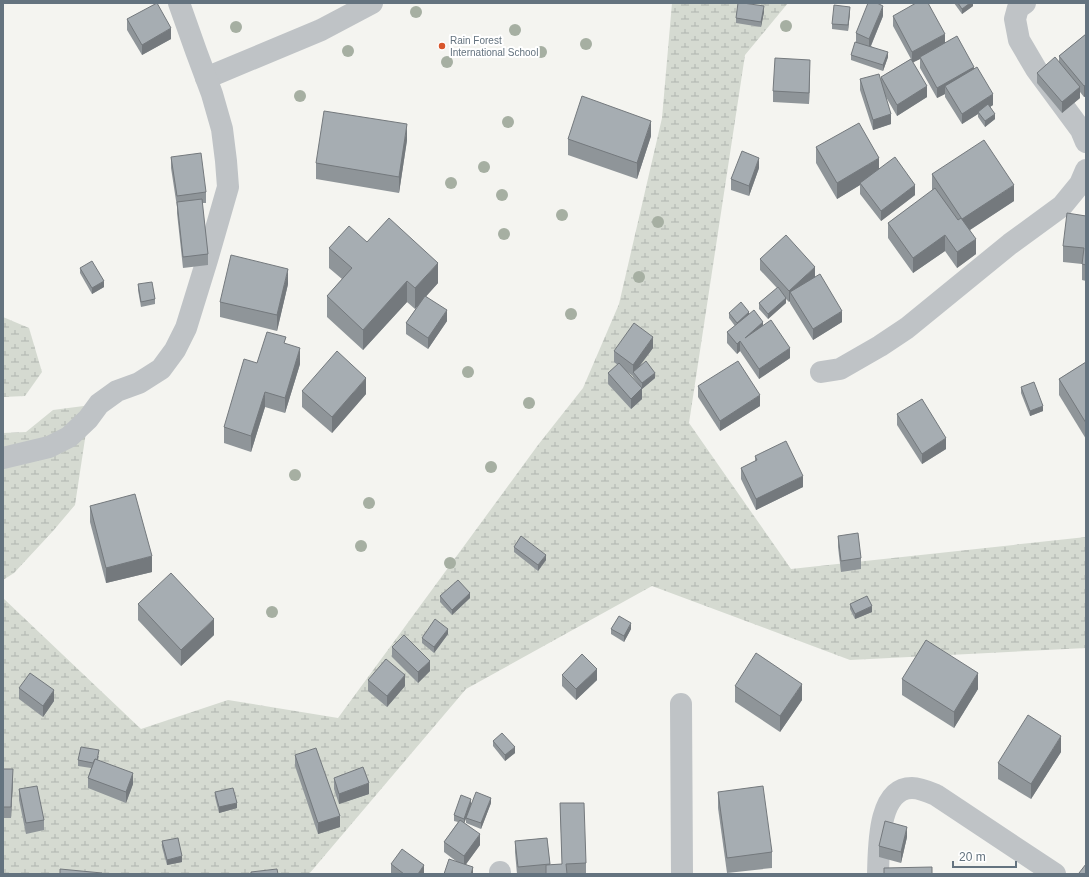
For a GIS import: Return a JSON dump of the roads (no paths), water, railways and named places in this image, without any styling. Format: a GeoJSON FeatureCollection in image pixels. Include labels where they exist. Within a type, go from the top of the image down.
{"type":"FeatureCollection","features":[{"type":"Feature","properties":{"kind":"street"},"geometry":{"type":"LineString","coordinates":[[3,458],[49,447],[70,437],[88,419],[99,404],[117,391],[139,383],[160,368],[175,350],[186,328],[228,187],[222,129],[212,94],[179,3]]}},
{"type":"Feature","properties":{"kind":"street"},"geometry":{"type":"LineString","coordinates":[[206,78],[321,30],[372,3]]}},
{"type":"Feature","properties":{"kind":"street"},"geometry":{"type":"LineString","coordinates":[[1025,3],[1018,8],[1015,19],[1019,40],[1036,69],[1081,130],[1086,142]]}},
{"type":"Feature","properties":{"kind":"street"},"geometry":{"type":"LineString","coordinates":[[821,372],[840,369],[880,346],[907,328],[1010,244],[1062,206],[1080,184],[1086,170]]}},
{"type":"Feature","properties":{"kind":"street"},"geometry":{"type":"LineString","coordinates":[[680,704],[682,874]]}},
{"type":"Feature","properties":{"kind":"street"},"geometry":{"type":"LineString","coordinates":[[878,874],[880,832],[886,807],[894,796],[902,790],[912,788],[936,795],[1053,873]]}},
{"type":"Feature","properties":{"kind":"place","name":"Rain Forest International School"},"geometry":{"type":"Point","coordinates":[442,46]}}]}
